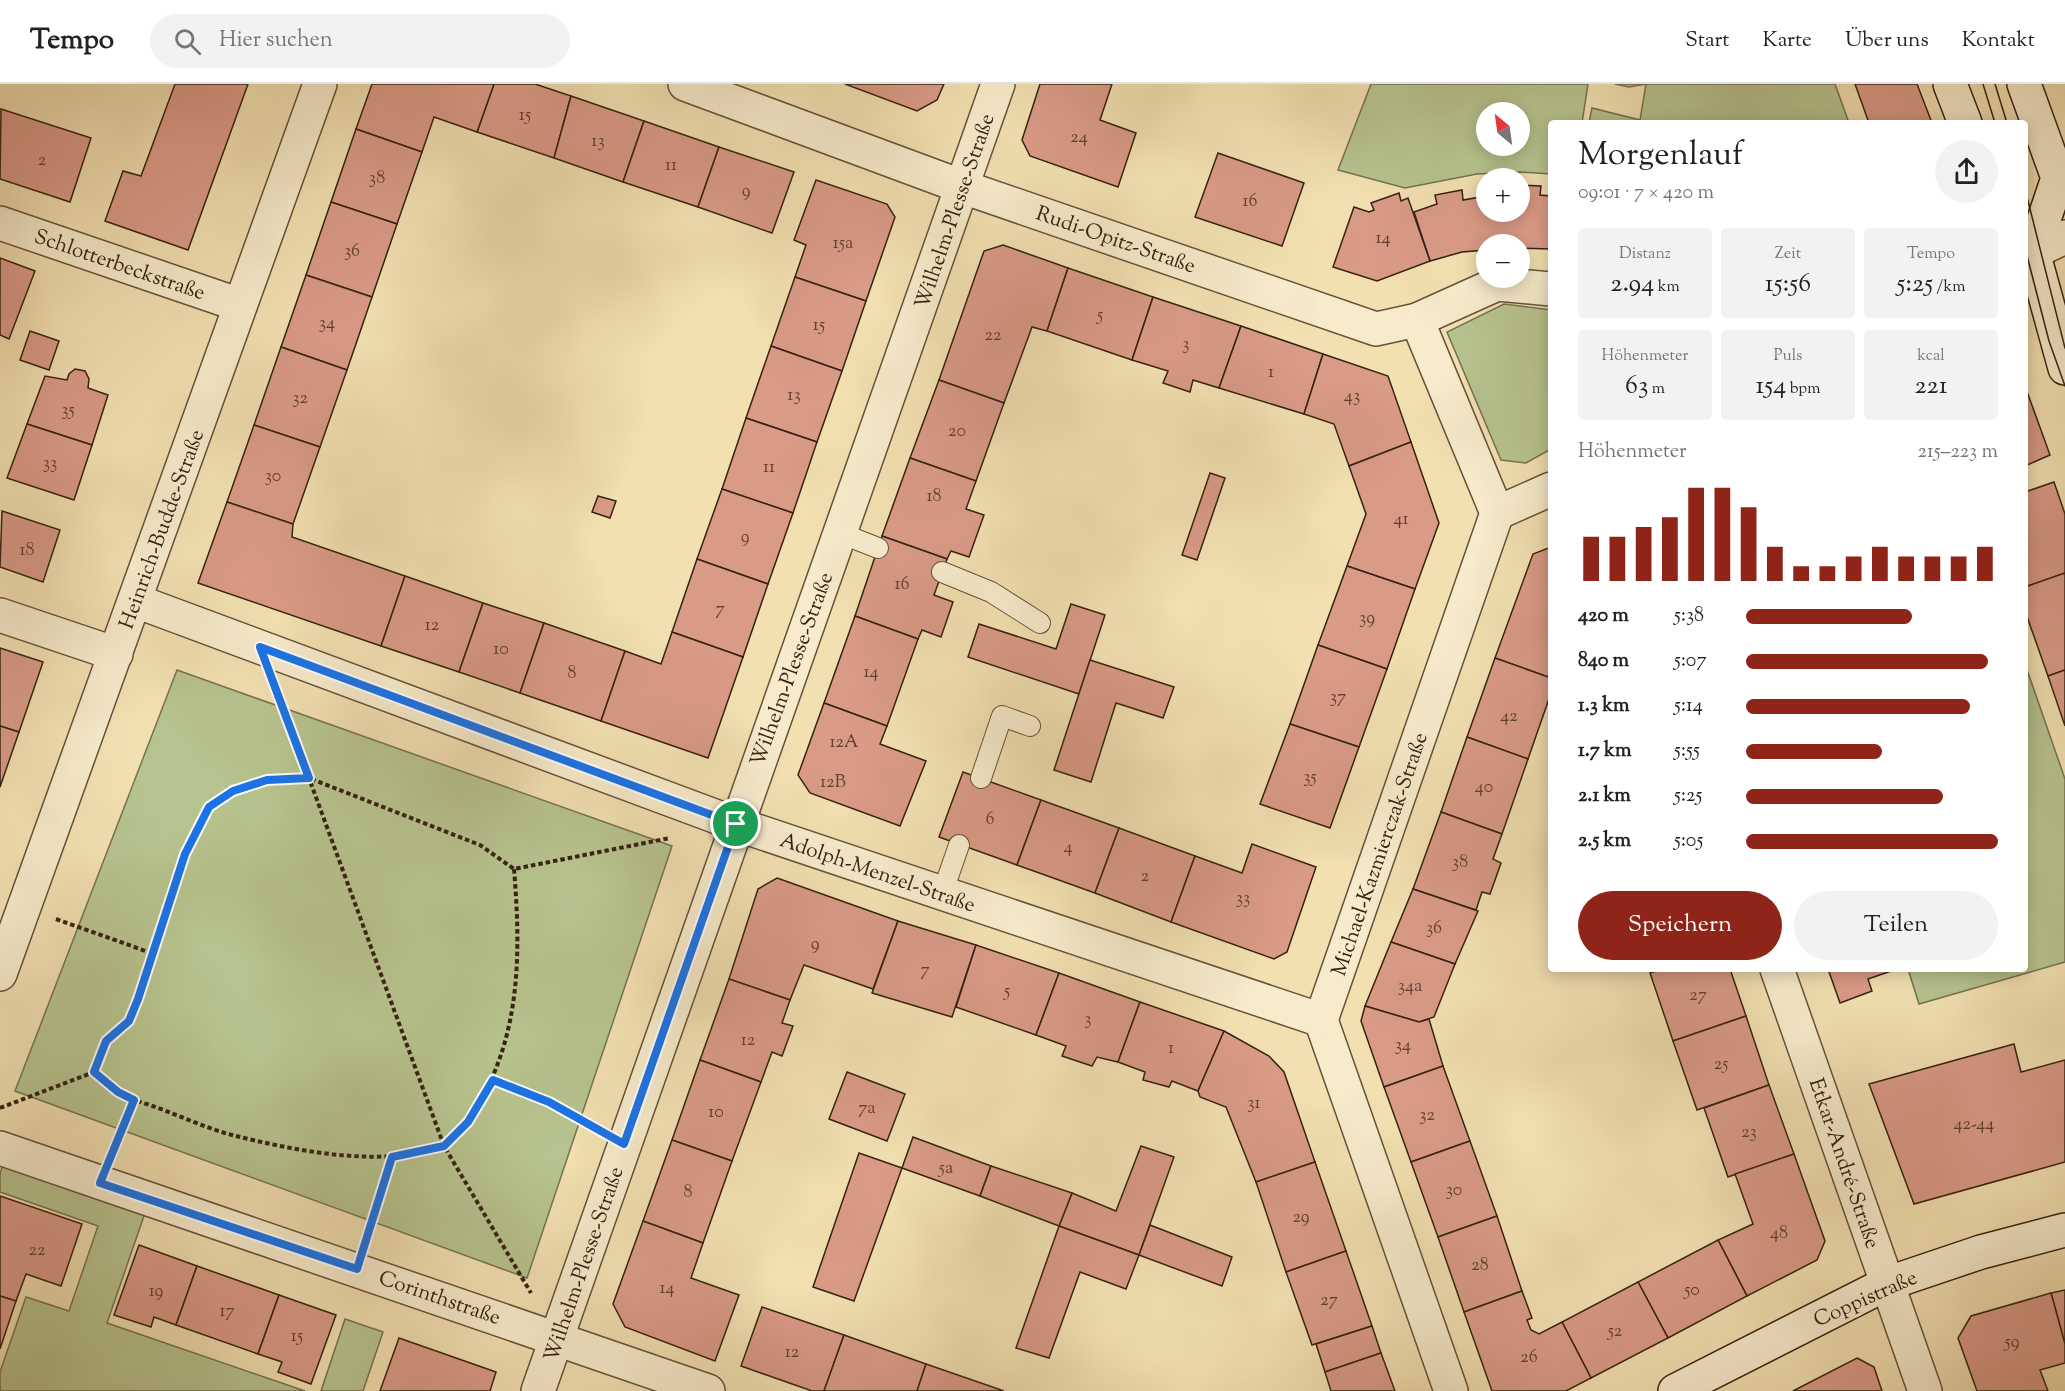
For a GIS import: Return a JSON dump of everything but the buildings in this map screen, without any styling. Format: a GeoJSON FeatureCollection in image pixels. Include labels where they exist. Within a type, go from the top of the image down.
{"type":"FeatureCollection","features":[{"type":"Feature","properties":{"kind":"street","name":"Heinrich-Budde-Straße"},"geometry":{"type":"LineString","coordinates":[[0,974],[320,84]]}},
{"type":"Feature","properties":{"kind":"street","name":"Rudi-Opitz-Straße"},"geometry":{"type":"LineString","coordinates":[[685,84],[963,187],[1376,329],[1417,320],[1497,284],[1548,289]]}},
{"type":"Feature","properties":{"kind":"street","name":"Wilhelm-Plesse-Straße"},"geometry":{"type":"LineString","coordinates":[[538,1391],[998,84]]}},
{"type":"Feature","properties":{"kind":"street"},"geometry":{"type":"LineString","coordinates":[[1950,84],[1964,120]]}},
{"type":"Feature","properties":{"kind":"street"},"geometry":{"type":"LineString","coordinates":[[2024,84],[2058,178],[2028,250],[2065,368]]}},
{"type":"Feature","properties":{"kind":"street","name":"Schlotterbeckstraße"},"geometry":{"type":"LineString","coordinates":[[0,223],[240,305]]}},
{"type":"Feature","properties":{"kind":"street"},"geometry":{"type":"LineString","coordinates":[[2028,250],[2065,237]]}},
{"type":"Feature","properties":{"kind":"street"},"geometry":{"type":"LineString","coordinates":[[1417,320],[1497,513],[1548,490]]}},
{"type":"Feature","properties":{"kind":"street","name":"Michael-Kazmierczak-Straße"},"geometry":{"type":"LineString","coordinates":[[1321,1020],[1497,513]]}},
{"type":"Feature","properties":{"kind":"street","name":"Adolph-Menzel-Straße"},"geometry":{"type":"LineString","coordinates":[[136,601],[736,824],[1321,1020]]}},
{"type":"Feature","properties":{"kind":"street"},"geometry":{"type":"LineString","coordinates":[[0,615],[116,654]]}},
{"type":"Feature","properties":{"kind":"street","name":"Etkar-André-Straße"},"geometry":{"type":"LineString","coordinates":[[1778,972],[1925,1391]]}},
{"type":"Feature","properties":{"kind":"street"},"geometry":{"type":"LineString","coordinates":[[1321,1020],[1451,1391]]}},
{"type":"Feature","properties":{"kind":"street","name":"Corinthstraße"},"geometry":{"type":"LineString","coordinates":[[0,1148],[557,1337],[708,1391]]}},
{"type":"Feature","properties":{"kind":"street","name":"Coppistraße"},"geometry":{"type":"LineString","coordinates":[[1676,1391],[1886,1284],[1981,1252],[2065,1230]]}},
{"type":"Feature","properties":{"kind":"lane"},"geometry":{"type":"LineString","coordinates":[[840,533],[878,548]]}},
{"type":"Feature","properties":{"kind":"lane"},"geometry":{"type":"LineString","coordinates":[[942,572],[991,592],[1040,623]]}},
{"type":"Feature","properties":{"kind":"lane"},"geometry":{"type":"LineString","coordinates":[[981,778],[1002,716],[1030,726]]}},
{"type":"Feature","properties":{"kind":"lane"},"geometry":{"type":"LineString","coordinates":[[942,894],[959,844]]}},
{"type":"Feature","properties":{"kind":"path"},"geometry":{"type":"LineString","coordinates":[[260,647],[444,1146],[557,1337]]}},
{"type":"Feature","properties":{"kind":"path"},"geometry":{"type":"LineString","coordinates":[[0,1108],[94,1072],[106,1041],[129,1021],[154,954],[185,854],[209,807],[233,791],[267,780],[309,778],[480,845],[514,869],[681,835]]}},
{"type":"Feature","properties":{"kind":"path"},"geometry":{"type":"LineString","coordinates":[[94,1072],[118,1092],[134,1100],[231,1135],[323,1152],[392,1157],[444,1146],[468,1122],[493,1080],[510,1024],[518,971],[519,924],[514,869]]}},
{"type":"Feature","properties":{"kind":"path"},"geometry":{"type":"LineString","coordinates":[[24,908],[154,954]]}},
{"type":"Feature","properties":{"kind":"path"},"geometry":{"type":"LineString","coordinates":[[493,1080],[549,1102],[624,1144]]}},
{"type":"Feature","properties":{"kind":"path"},"geometry":{"type":"LineString","coordinates":[[100,1183],[134,1100]]}},
{"type":"Feature","properties":{"kind":"path"},"geometry":{"type":"LineString","coordinates":[[357,1269],[392,1157]]}},
{"type":"Feature","properties":{"kind":"green space"},"geometry":{"type":"Polygon","coordinates":[[[1371,84],[1588,84],[1582,120],[1548,120],[1548,174],[1530,173],[1530,168],[1476,168],[1476,174],[1405,188],[1338,170],[1371,84]]]}},
{"type":"Feature","properties":{"kind":"green space"},"geometry":{"type":"Polygon","coordinates":[[[1615,84],[1646,84],[1629,87],[1615,84]]]}},
{"type":"Feature","properties":{"kind":"green space"},"geometry":{"type":"Polygon","coordinates":[[[1646,84],[1835,84],[1848,120],[1640,120],[1646,84]]]}},
{"type":"Feature","properties":{"kind":"green space"},"geometry":{"type":"Polygon","coordinates":[[[1592,108],[1640,120],[1590,120],[1592,108]]]}},
{"type":"Feature","properties":{"kind":"green space"},"geometry":{"type":"Polygon","coordinates":[[[1504,304],[1548,310],[1548,451],[1526,463],[1501,460],[1447,332],[1504,304]]]}},
{"type":"Feature","properties":{"kind":"green space"},"geometry":{"type":"Polygon","coordinates":[[[177,670],[672,846],[527,1278],[15,1091],[177,670]]]}},
{"type":"Feature","properties":{"kind":"green space"},"geometry":{"type":"Polygon","coordinates":[[[2028,673],[2065,779],[2065,962],[1919,1004],[1909,972],[2028,972],[2028,673]]]}},
{"type":"Feature","properties":{"kind":"green space"},"geometry":{"type":"Polygon","coordinates":[[[3,1164],[145,1213],[107,1323],[305,1391],[0,1391],[0,1372],[26,1297],[69,1311],[98,1226],[0,1192],[0,1174],[3,1164]]]}},
{"type":"Feature","properties":{"kind":"green space"},"geometry":{"type":"Polygon","coordinates":[[[345,1319],[383,1332],[363,1391],[321,1391],[345,1319]]]}},
{"type":"Feature","properties":{"kind":"tram line"},"geometry":{"type":"LineString","coordinates":[[1983,84],[1994,120]]}},
{"type":"Feature","properties":{"kind":"tram line"},"geometry":{"type":"LineString","coordinates":[[1995,84],[2006,120]]}},
{"type":"Feature","properties":{"kind":"tram line"},"geometry":{"type":"LineString","coordinates":[[2028,201],[2065,348]]}},
{"type":"Feature","properties":{"kind":"tram line"},"geometry":{"type":"LineString","coordinates":[[2028,260],[2049,341],[2065,386]]}},
{"type":"Feature","properties":{"kind":"route"},"geometry":{"type":"LineString","coordinates":[[260,647],[736,824],[624,1144],[549,1102],[493,1080],[468,1122],[444,1146],[392,1157],[357,1269],[100,1183],[134,1100],[118,1092],[94,1072],[106,1041],[129,1021],[143,988],[185,854],[209,807],[233,791],[267,780],[309,778],[260,647]]}}]}
